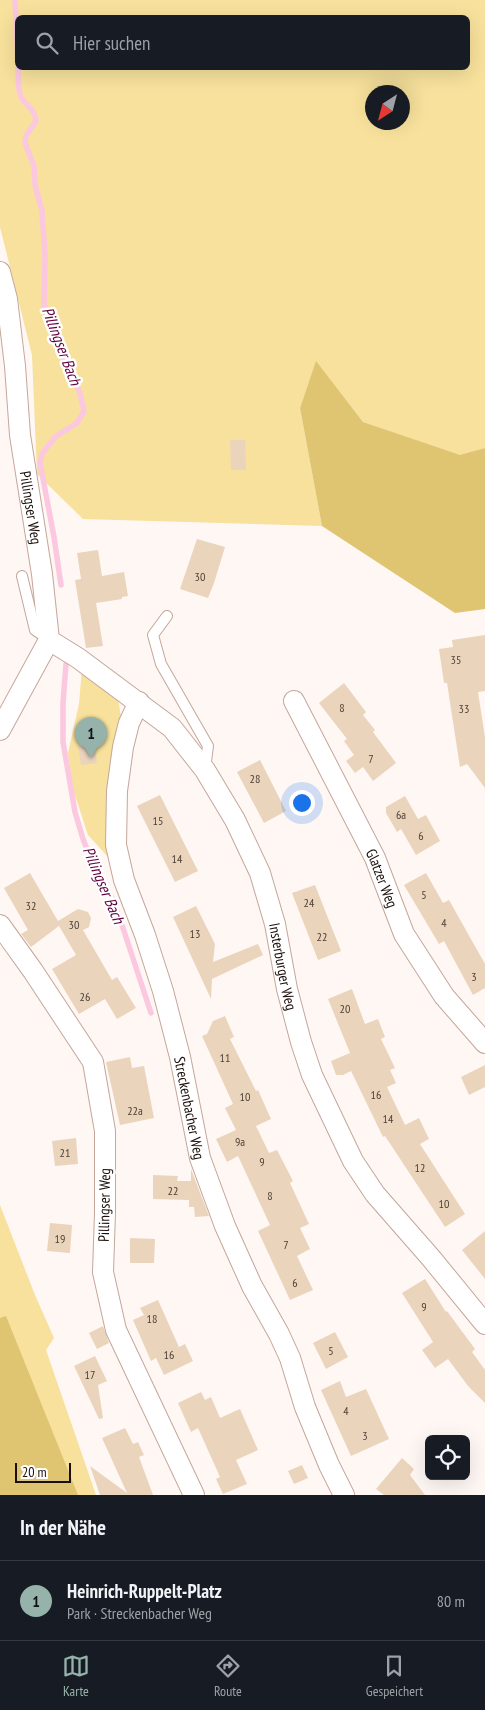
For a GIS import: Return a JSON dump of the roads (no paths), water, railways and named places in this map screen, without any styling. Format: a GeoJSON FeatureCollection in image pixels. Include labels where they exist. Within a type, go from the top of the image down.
{"type":"FeatureCollection","features":[{"type":"Feature","properties":{"kind":"street","name":"Pillingser Weg"},"geometry":{"type":"LineString","coordinates":[[0,272],[7,299],[15,366],[20,435],[42,574],[49,640]]}},
{"type":"Feature","properties":{"kind":"street","name":"Insterburger Weg"},"geometry":{"type":"LineString","coordinates":[[49,640],[78,658],[172,728],[205,770],[235,820],[260,873],[275,924],[287,989],[312,1075],[354,1161],[375,1194],[485,1324]]}},
{"type":"Feature","properties":{"kind":"street"},"geometry":{"type":"LineString","coordinates":[[0,730],[49,640]]}},
{"type":"Feature","properties":{"kind":"street","name":"Glatzer Weg"},"geometry":{"type":"LineString","coordinates":[[294,701],[375,858],[404,934],[444,996],[485,1043]]}},
{"type":"Feature","properties":{"kind":"street","name":"Streckenbacher Weg"},"geometry":{"type":"LineString","coordinates":[[139,702],[129,723],[116,791],[116,845],[124,880],[145,935],[163,992],[180,1057],[200,1158],[224,1226],[252,1286],[290,1358],[305,1407],[329,1465],[344,1495]]}},
{"type":"Feature","properties":{"kind":"street","name":"Pillingser Weg"},"geometry":{"type":"LineString","coordinates":[[0,925],[93,1062],[105,1130],[105,1213],[102,1272],[116,1330],[194,1495]]}},
{"type":"Feature","properties":{"kind":"lane"},"geometry":{"type":"LineString","coordinates":[[22,576],[36,630],[49,640]]}},
{"type":"Feature","properties":{"kind":"lane"},"geometry":{"type":"LineString","coordinates":[[167,616],[153,635],[161,664],[208,746],[205,770]]}},
{"type":"Feature","properties":{"kind":"waterway","name":"Pillingser Bach"},"geometry":{"type":"LineString","coordinates":[[15,0],[16,15]]}},
{"type":"Feature","properties":{"kind":"waterway","name":"Pillingser Bach"},"geometry":{"type":"LineString","coordinates":[[18,70],[21,97],[34,113],[36,121],[26,136],[25,143],[34,166],[35,185],[42,211],[45,255],[44,305],[66,364],[80,393],[84,411],[77,423],[55,437],[42,454],[40,463],[61,585]]}},
{"type":"Feature","properties":{"kind":"waterway","name":"Pillingser Bach"},"geometry":{"type":"LineString","coordinates":[[66,664],[63,742],[75,812],[97,875],[112,898],[120,919],[151,1013]]}},
{"type":"Feature","properties":{"kind":"place","name":"Heinrich-Ruppelt-Platz"},"geometry":{"type":"Point","coordinates":[91,758]}}]}
